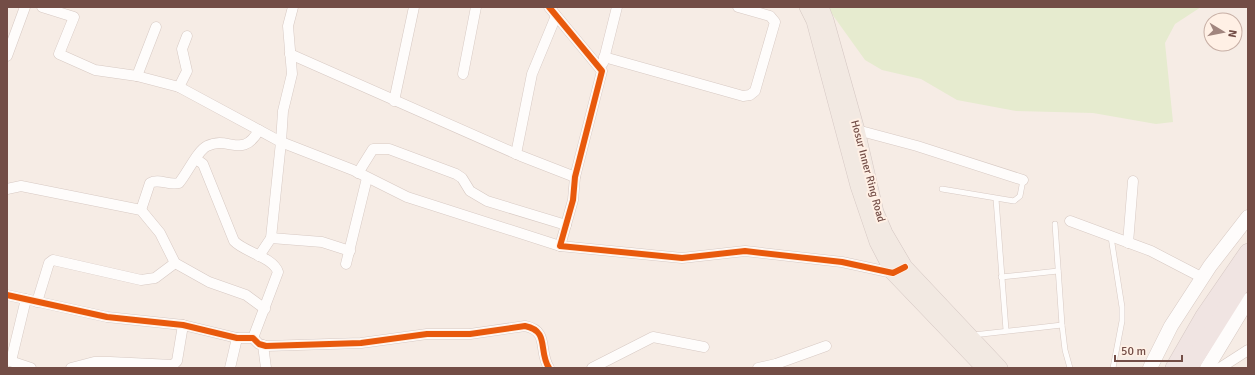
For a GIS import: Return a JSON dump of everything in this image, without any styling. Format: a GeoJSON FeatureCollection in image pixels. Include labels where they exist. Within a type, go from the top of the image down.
{"type":"FeatureCollection","features":[{"type":"Feature","properties":{"kind":"highway"},"geometry":{"type":"LineString","coordinates":[[1174,368],[1204,316],[1248,252]]}},
{"type":"Feature","properties":{"kind":"highway"},"geometry":{"type":"LineString","coordinates":[[1190,368],[1248,274]]}},
{"type":"Feature","properties":{"kind":"main road","name":"Hosur Inner Ring Road"},"geometry":{"type":"LineString","coordinates":[[807,7],[814,21],[872,232],[899,270],[984,368]]}},
{"type":"Feature","properties":{"kind":"main road","name":"Hosur Inner Ring Road"},"geometry":{"type":"LineString","coordinates":[[821,7],[857,130],[876,212],[886,233],[899,270],[970,336],[1000,368]]}},
{"type":"Feature","properties":{"kind":"street"},"geometry":{"type":"LineString","coordinates":[[7,56],[25,7]]}},
{"type":"Feature","properties":{"kind":"street"},"geometry":{"type":"LineString","coordinates":[[42,7],[75,12],[59,54],[95,70],[137,76],[180,87],[281,142],[358,173],[407,197],[560,246],[682,258],[745,251],[899,270]]}},
{"type":"Feature","properties":{"kind":"street"},"geometry":{"type":"LineString","coordinates":[[260,256],[270,238],[283,111],[292,79],[288,26],[293,7]]}},
{"type":"Feature","properties":{"kind":"street"},"geometry":{"type":"LineString","coordinates":[[394,101],[414,7]]}},
{"type":"Feature","properties":{"kind":"street"},"geometry":{"type":"LineString","coordinates":[[463,74],[476,7]]}},
{"type":"Feature","properties":{"kind":"street"},"geometry":{"type":"LineString","coordinates":[[549,7],[602,71]]}},
{"type":"Feature","properties":{"kind":"street"},"geometry":{"type":"LineString","coordinates":[[560,246],[573,200],[575,177],[617,7]]}},
{"type":"Feature","properties":{"kind":"street"},"geometry":{"type":"LineString","coordinates":[[604,57],[743,96],[750,95],[755,91],[775,22],[770,16],[738,7]]}},
{"type":"Feature","properties":{"kind":"street"},"geometry":{"type":"LineString","coordinates":[[516,154],[532,74],[556,16]]}},
{"type":"Feature","properties":{"kind":"street"},"geometry":{"type":"LineString","coordinates":[[137,76],[156,27]]}},
{"type":"Feature","properties":{"kind":"street"},"geometry":{"type":"LineString","coordinates":[[180,87],[187,71],[182,49],[187,36]]}},
{"type":"Feature","properties":{"kind":"street"},"geometry":{"type":"LineString","coordinates":[[290,54],[516,154],[575,177]]}},
{"type":"Feature","properties":{"kind":"street"},"geometry":{"type":"LineString","coordinates":[[141,210],[150,183],[156,181],[173,185],[179,183],[205,147],[209,145],[221,144],[244,146],[249,144],[258,130]]}},
{"type":"Feature","properties":{"kind":"street"},"geometry":{"type":"LineString","coordinates":[[857,130],[917,146],[1023,180]]}},
{"type":"Feature","properties":{"kind":"street"},"geometry":{"type":"LineString","coordinates":[[358,173],[373,149],[388,149],[456,174],[462,178],[470,191],[487,201],[566,225]]}},
{"type":"Feature","properties":{"kind":"street"},"geometry":{"type":"LineString","coordinates":[[196,159],[203,164],[234,241],[238,245],[260,256],[276,267],[278,274],[254,338]]}},
{"type":"Feature","properties":{"kind":"street"},"geometry":{"type":"LineString","coordinates":[[346,264],[367,178]]}},
{"type":"Feature","properties":{"kind":"street"},"geometry":{"type":"LineString","coordinates":[[1128,243],[1133,181]]}},
{"type":"Feature","properties":{"kind":"street"},"geometry":{"type":"LineString","coordinates":[[7,189],[21,186],[141,210],[160,233],[175,262],[208,282],[246,295],[265,308]]}},
{"type":"Feature","properties":{"kind":"street"},"geometry":{"type":"LineString","coordinates":[[1150,368],[1171,326],[1203,278],[1248,218]]}},
{"type":"Feature","properties":{"kind":"street"},"geometry":{"type":"LineString","coordinates":[[1070,221],[1151,252],[1203,278]]}},
{"type":"Feature","properties":{"kind":"street"},"geometry":{"type":"LineString","coordinates":[[270,238],[322,242],[350,251]]}},
{"type":"Feature","properties":{"kind":"street"},"geometry":{"type":"LineString","coordinates":[[37,302],[49,263],[53,260],[141,280],[155,278],[175,262]]}},
{"type":"Feature","properties":{"kind":"street"},"geometry":{"type":"LineString","coordinates":[[7,294],[107,317],[183,325],[237,338],[254,338],[263,345],[361,343],[427,334],[470,334],[525,326],[532,327],[541,336],[544,357],[549,368]]}},
{"type":"Feature","properties":{"kind":"street"},"geometry":{"type":"LineString","coordinates":[[26,299],[9,361],[31,368]]}},
{"type":"Feature","properties":{"kind":"street"},"geometry":{"type":"LineString","coordinates":[[1207,368],[1248,300]]}},
{"type":"Feature","properties":{"kind":"street"},"geometry":{"type":"LineString","coordinates":[[71,368],[94,362],[173,364],[177,361],[183,325]]}},
{"type":"Feature","properties":{"kind":"street"},"geometry":{"type":"LineString","coordinates":[[592,368],[653,337],[704,347]]}},
{"type":"Feature","properties":{"kind":"street"},"geometry":{"type":"LineString","coordinates":[[230,368],[237,338]]}},
{"type":"Feature","properties":{"kind":"street"},"geometry":{"type":"LineString","coordinates":[[263,345],[266,368]]}},
{"type":"Feature","properties":{"kind":"street"},"geometry":{"type":"LineString","coordinates":[[758,368],[776,364],[826,346]]}},
{"type":"Feature","properties":{"kind":"street"},"geometry":{"type":"LineString","coordinates":[[1220,368],[1248,350]]}},
{"type":"Feature","properties":{"kind":"lane"},"geometry":{"type":"LineString","coordinates":[[942,190],[1017,200],[1020,196],[1023,180]]}},
{"type":"Feature","properties":{"kind":"lane"},"geometry":{"type":"LineString","coordinates":[[996,198],[1006,330]]}},
{"type":"Feature","properties":{"kind":"lane"},"geometry":{"type":"LineString","coordinates":[[1055,224],[1062,325],[1070,368]]}},
{"type":"Feature","properties":{"kind":"lane"},"geometry":{"type":"LineString","coordinates":[[1111,237],[1122,307],[1122,321],[1112,368]]}},
{"type":"Feature","properties":{"kind":"lane"},"geometry":{"type":"LineString","coordinates":[[1002,277],[1058,271]]}},
{"type":"Feature","properties":{"kind":"lane"},"geometry":{"type":"LineString","coordinates":[[970,336],[1006,330],[1062,325]]}},
{"type":"Feature","properties":{"kind":"green space"},"geometry":{"type":"Polygon","coordinates":[[[827,7],[1201,7],[1175,24],[1165,43],[1173,122],[1156,124],[1093,113],[1016,111],[957,100],[921,79],[882,70],[865,60],[827,7]]]}},
{"type":"Feature","properties":{"kind":"cycle path"},"geometry":{"type":"LineString","coordinates":[[549,7],[602,71],[575,177],[573,200],[560,246],[682,258],[745,251],[842,262],[893,273],[905,267]]}},
{"type":"Feature","properties":{"kind":"cycle path"},"geometry":{"type":"LineString","coordinates":[[7,295],[107,317],[183,325],[237,338],[253,338],[259,344],[266,346],[361,343],[427,334],[470,334],[525,326],[538,332],[541,337],[544,355],[549,368]]}}]}
